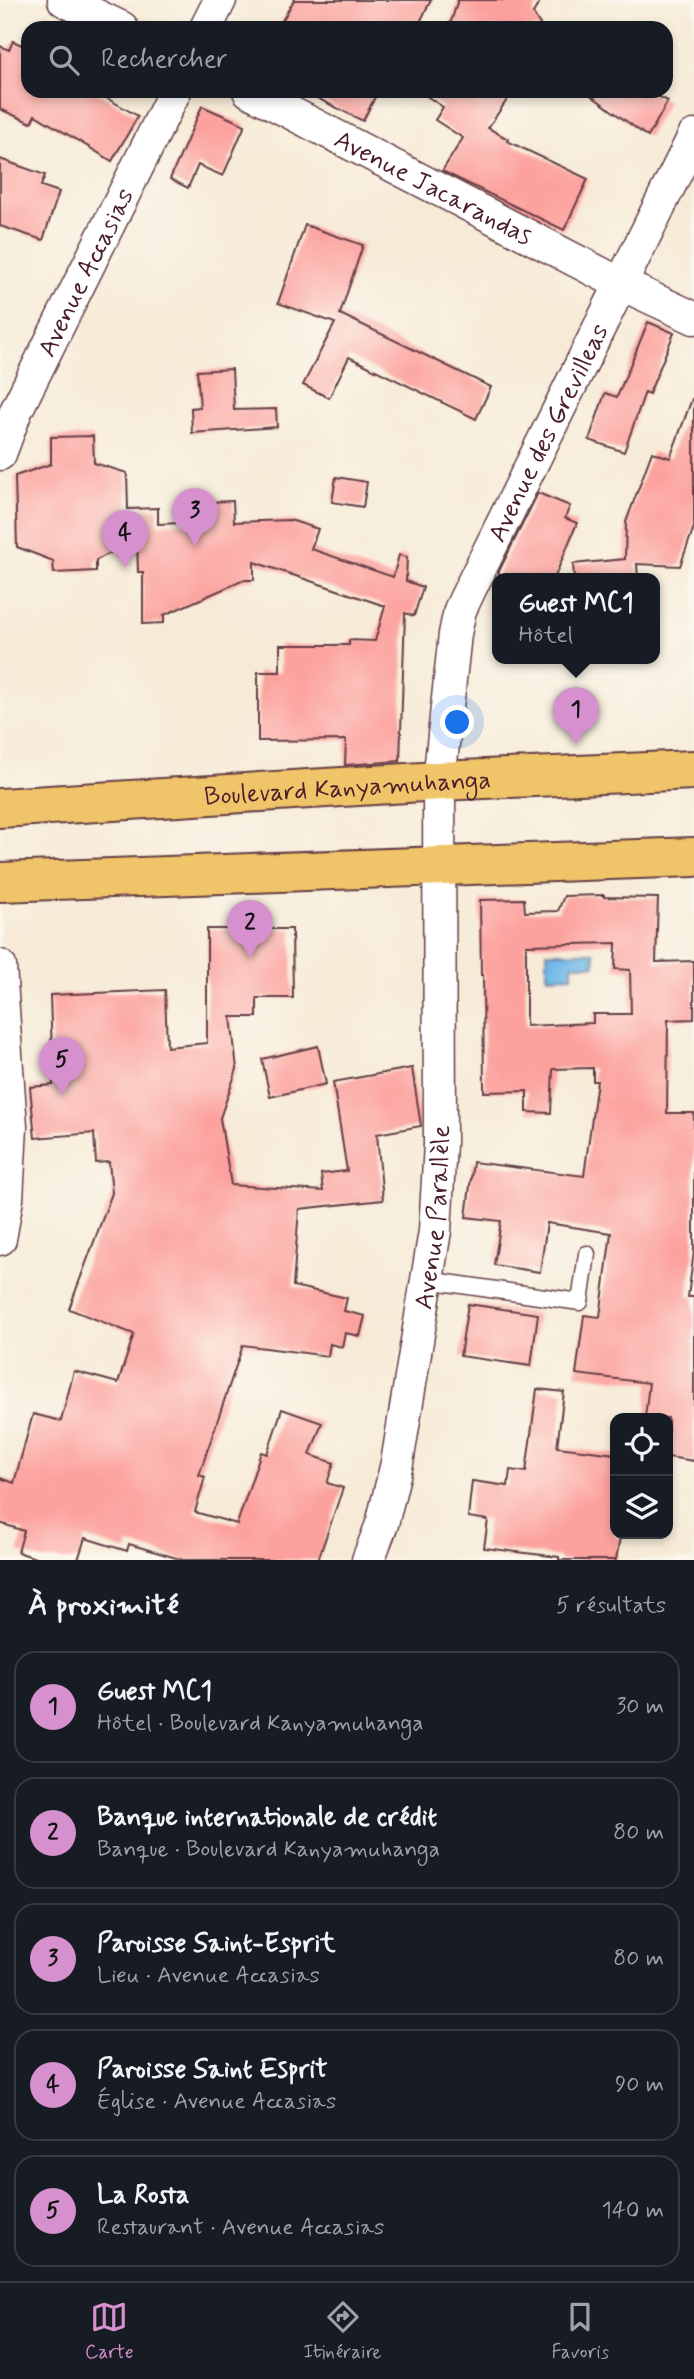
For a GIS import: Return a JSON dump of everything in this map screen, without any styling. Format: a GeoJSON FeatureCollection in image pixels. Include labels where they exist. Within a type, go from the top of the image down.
{"type":"FeatureCollection","features":[{"type":"Feature","properties":{"kind":"main road","name":"Boulevard Kanyamuhanga"},"geometry":{"type":"LineString","coordinates":[[0,808],[439,781],[694,770]]}},
{"type":"Feature","properties":{"kind":"main road"},"geometry":{"type":"LineString","coordinates":[[0,882],[694,857]]}},
{"type":"Feature","properties":{"kind":"street"},"geometry":{"type":"LineString","coordinates":[[64,0],[108,21]]}},
{"type":"Feature","properties":{"kind":"street"},"geometry":{"type":"LineString","coordinates":[[210,21],[220,0]]}},
{"type":"Feature","properties":{"kind":"street","name":"Avenue Accasias"},"geometry":{"type":"LineString","coordinates":[[0,454],[16,411],[172,98]]}},
{"type":"Feature","properties":{"kind":"street","name":"Avenue Jacarandas"},"geometry":{"type":"LineString","coordinates":[[262,98],[619,283],[694,318]]}},
{"type":"Feature","properties":{"kind":"street","name":"Avenue des Grevilleas"},"geometry":{"type":"LineString","coordinates":[[441,867],[439,781],[460,610],[619,283],[694,136]]}},
{"type":"Feature","properties":{"kind":"street","name":"Avenue Parallèle"},"geometry":{"type":"LineString","coordinates":[[368,1560],[382,1524],[397,1463],[435,1231],[440,1144],[441,867]]}},
{"type":"Feature","properties":{"kind":"street"},"geometry":{"type":"LineString","coordinates":[[0,966],[11,1127],[7,1199],[0,1239]]}},
{"type":"Feature","properties":{"kind":"lane"},"geometry":{"type":"LineString","coordinates":[[427,1280],[580,1302],[587,1254]]}},
{"type":"Feature","properties":{"kind":"water"},"geometry":{"type":"Polygon","coordinates":[[[547,952],[594,952],[595,965],[572,965],[572,976],[547,977],[547,952]]]}},
{"type":"Feature","properties":{"kind":"building"},"geometry":{"type":"Polygon","coordinates":[[[294,0],[431,0],[420,21],[282,21],[294,0]]]}},
{"type":"Feature","properties":{"kind":"building"},"geometry":{"type":"Polygon","coordinates":[[[458,0],[541,0],[533,13],[538,21],[451,21],[458,0]]]}},
{"type":"Feature","properties":{"kind":"building"},"geometry":{"type":"Polygon","coordinates":[[[13,41],[21,45],[21,98],[106,98],[138,116],[112,161],[35,115],[31,123],[0,109],[0,46],[9,50],[13,41]]]}},
{"type":"Feature","properties":{"kind":"building"},"geometry":{"type":"Polygon","coordinates":[[[317,98],[374,98],[363,121],[317,98]]]}},
{"type":"Feature","properties":{"kind":"building"},"geometry":{"type":"Polygon","coordinates":[[[430,98],[508,98],[488,128],[508,139],[507,141],[588,179],[564,230],[442,171],[463,138],[435,120],[443,107],[430,98]]]}},
{"type":"Feature","properties":{"kind":"building"},"geometry":{"type":"Polygon","coordinates":[[[595,98],[662,98],[668,101],[648,137],[595,98]]]}},
{"type":"Feature","properties":{"kind":"building"},"geometry":{"type":"Polygon","coordinates":[[[202,106],[245,125],[223,176],[198,165],[188,188],[170,179],[202,106]]]}},
{"type":"Feature","properties":{"kind":"building"},"geometry":{"type":"Polygon","coordinates":[[[0,159],[45,175],[41,186],[59,192],[43,240],[0,226],[0,159]]]}},
{"type":"Feature","properties":{"kind":"building"},"geometry":{"type":"Polygon","coordinates":[[[305,225],[363,245],[340,314],[491,387],[476,419],[349,357],[329,398],[303,385],[335,323],[278,303],[305,225]]]}},
{"type":"Feature","properties":{"kind":"building"},"geometry":{"type":"Polygon","coordinates":[[[648,322],[674,333],[649,394],[645,392],[624,452],[589,440],[605,393],[617,397],[648,322]]]}},
{"type":"Feature","properties":{"kind":"building"},"geometry":{"type":"Polygon","coordinates":[[[232,369],[234,410],[276,409],[277,427],[192,433],[191,408],[200,407],[197,371],[232,369]]]}},
{"type":"Feature","properties":{"kind":"building"},"geometry":{"type":"Polygon","coordinates":[[[692,399],[694,527],[680,566],[637,564],[638,573],[574,573],[573,564],[625,559],[626,522],[652,452],[670,458],[692,399]]]}},
{"type":"Feature","properties":{"kind":"building"},"geometry":{"type":"Polygon","coordinates":[[[93,436],[94,463],[127,473],[128,509],[158,508],[158,524],[207,522],[206,502],[233,501],[234,522],[290,520],[318,529],[311,549],[393,577],[399,555],[407,557],[406,581],[423,587],[414,616],[405,613],[400,761],[345,765],[346,740],[258,741],[258,672],[280,672],[280,645],[349,645],[349,640],[375,641],[385,606],[254,562],[254,580],[244,580],[164,615],[164,623],[143,624],[143,572],[138,572],[137,540],[96,560],[96,571],[54,573],[53,561],[17,547],[15,476],[51,464],[51,437],[93,436]]]}},
{"type":"Feature","properties":{"kind":"building"},"geometry":{"type":"Polygon","coordinates":[[[336,477],[367,482],[363,507],[332,502],[336,477]]]}},
{"type":"Feature","properties":{"kind":"building"},"geometry":{"type":"Polygon","coordinates":[[[538,493],[570,506],[565,518],[577,523],[556,573],[499,571],[538,493]]]}},
{"type":"Feature","properties":{"kind":"building"},"geometry":{"type":"Polygon","coordinates":[[[564,896],[658,898],[656,962],[694,961],[694,1019],[668,1020],[667,1113],[694,1113],[694,1251],[688,1297],[694,1297],[694,1461],[673,1458],[673,1413],[646,1413],[649,1383],[576,1374],[584,1315],[600,1317],[611,1233],[547,1223],[540,1272],[494,1265],[501,1221],[466,1217],[473,1162],[584,1176],[597,1081],[593,1081],[593,1068],[553,1069],[551,1113],[527,1112],[527,1091],[484,1092],[480,900],[524,899],[525,912],[558,911],[564,896]],[[616,943],[526,945],[526,1026],[593,1023],[593,1014],[631,1014],[630,970],[615,969],[616,943]]]}},
{"type":"Feature","properties":{"kind":"building"},"geometry":{"type":"Polygon","coordinates":[[[207,929],[292,929],[293,998],[257,998],[257,1017],[231,1017],[237,1069],[220,1118],[231,1185],[323,1191],[321,1174],[347,1171],[333,1082],[412,1068],[421,1126],[377,1134],[383,1200],[299,1209],[293,1286],[347,1298],[344,1311],[365,1316],[360,1336],[345,1333],[342,1347],[330,1344],[328,1356],[243,1345],[199,1475],[205,1477],[195,1512],[237,1524],[261,1452],[267,1454],[282,1409],[322,1423],[310,1455],[334,1463],[327,1483],[343,1488],[318,1560],[183,1560],[129,1544],[127,1551],[85,1538],[78,1560],[41,1560],[18,1552],[24,1531],[0,1523],[0,1478],[14,1483],[33,1414],[61,1421],[74,1371],[118,1383],[134,1334],[69,1309],[112,1193],[109,1162],[96,1163],[94,1133],[35,1138],[30,1087],[53,1085],[50,995],[165,990],[167,1047],[207,1043],[207,929]]]}},
{"type":"Feature","properties":{"kind":"building"},"geometry":{"type":"Polygon","coordinates":[[[318,1046],[326,1084],[270,1097],[262,1059],[318,1046]]]}},
{"type":"Feature","properties":{"kind":"building"},"geometry":{"type":"Polygon","coordinates":[[[468,1304],[538,1314],[531,1366],[460,1356],[468,1304]]]}},
{"type":"Feature","properties":{"kind":"building"},"geometry":{"type":"Polygon","coordinates":[[[537,1389],[564,1392],[557,1447],[610,1453],[610,1539],[620,1539],[616,1560],[559,1560],[559,1557],[484,1548],[488,1520],[468,1517],[472,1481],[508,1486],[510,1470],[526,1472],[537,1389]]]}},
{"type":"Feature","properties":{"kind":"place","name":"Paroisse Saint-Esprit"},"geometry":{"type":"Point","coordinates":[195,546]}},
{"type":"Feature","properties":{"kind":"place","name":"Paroisse Saint Esprit"},"geometry":{"type":"Point","coordinates":[125,568]}},
{"type":"Feature","properties":{"kind":"place","name":"Guest MC1"},"geometry":{"type":"Point","coordinates":[576,745]}},
{"type":"Feature","properties":{"kind":"place","name":"Banque internationale de crédit"},"geometry":{"type":"Point","coordinates":[250,958]}},
{"type":"Feature","properties":{"kind":"place","name":"La Rosta"},"geometry":{"type":"Point","coordinates":[62,1095]}}]}
